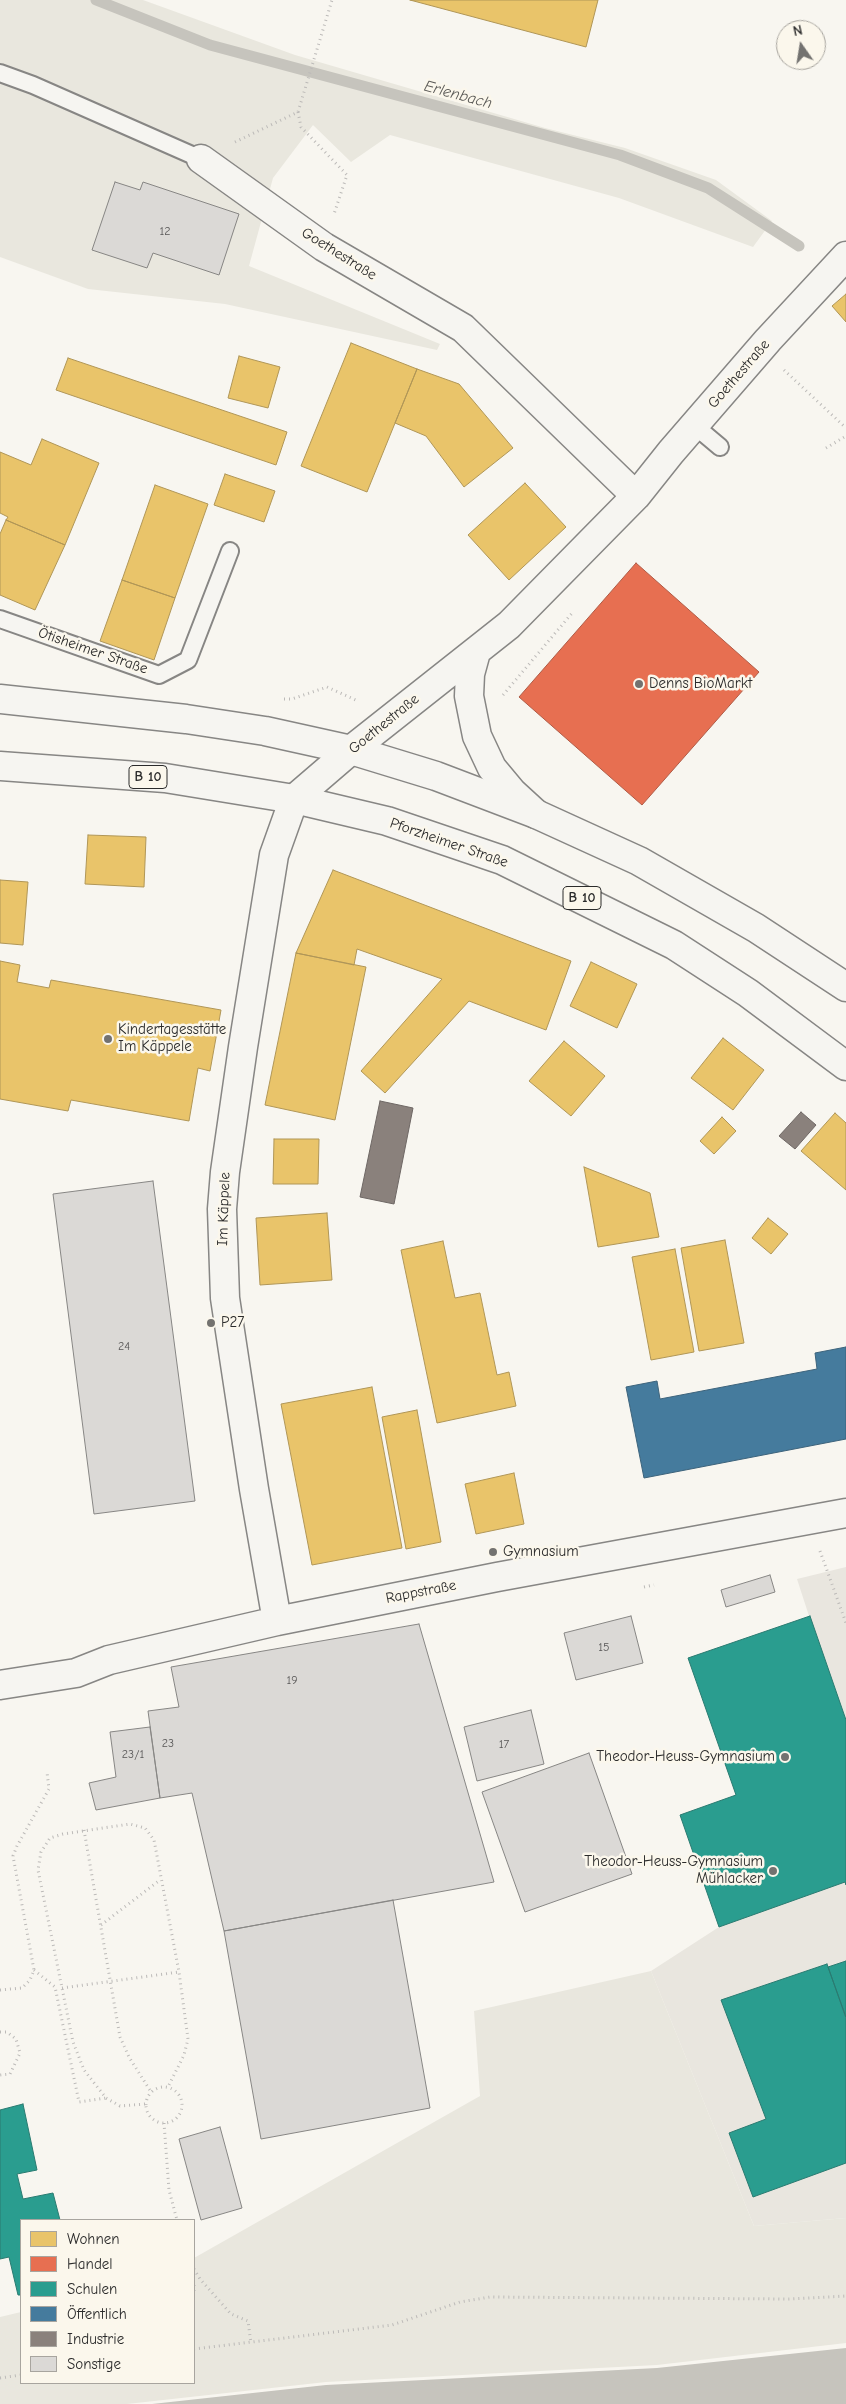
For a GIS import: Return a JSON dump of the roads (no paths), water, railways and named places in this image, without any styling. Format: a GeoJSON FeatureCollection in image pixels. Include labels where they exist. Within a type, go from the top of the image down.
{"type":"FeatureCollection","features":[{"type":"Feature","properties":{"kind":"street","name":"Goethestraße"},"geometry":{"type":"LineString","coordinates":[[201,159],[324,247],[463,328],[636,496]]}},
{"type":"Feature","properties":{"kind":"street","name":"Goethestraße"},"geometry":{"type":"LineString","coordinates":[[294,799],[351,750],[509,625],[636,496],[768,340],[846,256]]}},
{"type":"Feature","properties":{"kind":"street"},"geometry":{"type":"LineString","coordinates":[[476,652],[470,674],[469,696],[477,736],[492,768],[536,814]]}},
{"type":"Feature","properties":{"kind":"street"},"geometry":{"type":"LineString","coordinates":[[0,699],[186,719],[265,731],[351,750],[436,776],[536,814],[639,861],[700,894],[756,928],[846,987]]}},
{"type":"Feature","properties":{"kind":"street","name":"Pforzheimer Straße"},"geometry":{"type":"LineString","coordinates":[[0,766],[165,778],[294,799],[387,821],[502,860],[674,945],[748,993],[846,1066]]}},
{"type":"Feature","properties":{"kind":"street","name":"Im Käppele"},"geometry":{"type":"LineString","coordinates":[[277,1622],[254,1489],[228,1318],[222,1209],[225,1172],[243,1047],[274,855],[294,799]]}},
{"type":"Feature","properties":{"kind":"street","name":"Rappstraße"},"geometry":{"type":"LineString","coordinates":[[0,1685],[76,1673],[109,1660],[277,1622],[497,1577],[846,1513]]}},
{"type":"Feature","properties":{"kind":"lane","name":"Goethestraße"},"geometry":{"type":"LineString","coordinates":[[0,73],[201,159]]}},
{"type":"Feature","properties":{"kind":"lane"},"geometry":{"type":"LineString","coordinates":[[695,426],[720,448]]}},
{"type":"Feature","properties":{"kind":"lane","name":"Ötisheimer Straße"},"geometry":{"type":"LineString","coordinates":[[0,619],[159,675],[188,660],[230,552]]}},
{"type":"Feature","properties":{"kind":"waterway","name":"Erlenbach"},"geometry":{"type":"LineString","coordinates":[[96,0],[210,45],[620,155],[708,188],[799,246]]}},
{"type":"Feature","properties":{"kind":"place","name":"Denns BioMarkt"},"geometry":{"type":"Point","coordinates":[639,684]}},
{"type":"Feature","properties":{"kind":"place","name":"Kindertagesstätte Im Käppele"},"geometry":{"type":"Point","coordinates":[108,1039]}},
{"type":"Feature","properties":{"kind":"place","name":"P27"},"geometry":{"type":"Point","coordinates":[211,1323]}},
{"type":"Feature","properties":{"kind":"place","name":"Gymnasium"},"geometry":{"type":"Point","coordinates":[493,1552]}},
{"type":"Feature","properties":{"kind":"place","name":"Theodor-Heuss-Gymnasium"},"geometry":{"type":"Point","coordinates":[785,1757]}},
{"type":"Feature","properties":{"kind":"place","name":"Theodor-Heuss-Gymnasium Mühlacker"},"geometry":{"type":"Point","coordinates":[773,1871]}}]}
